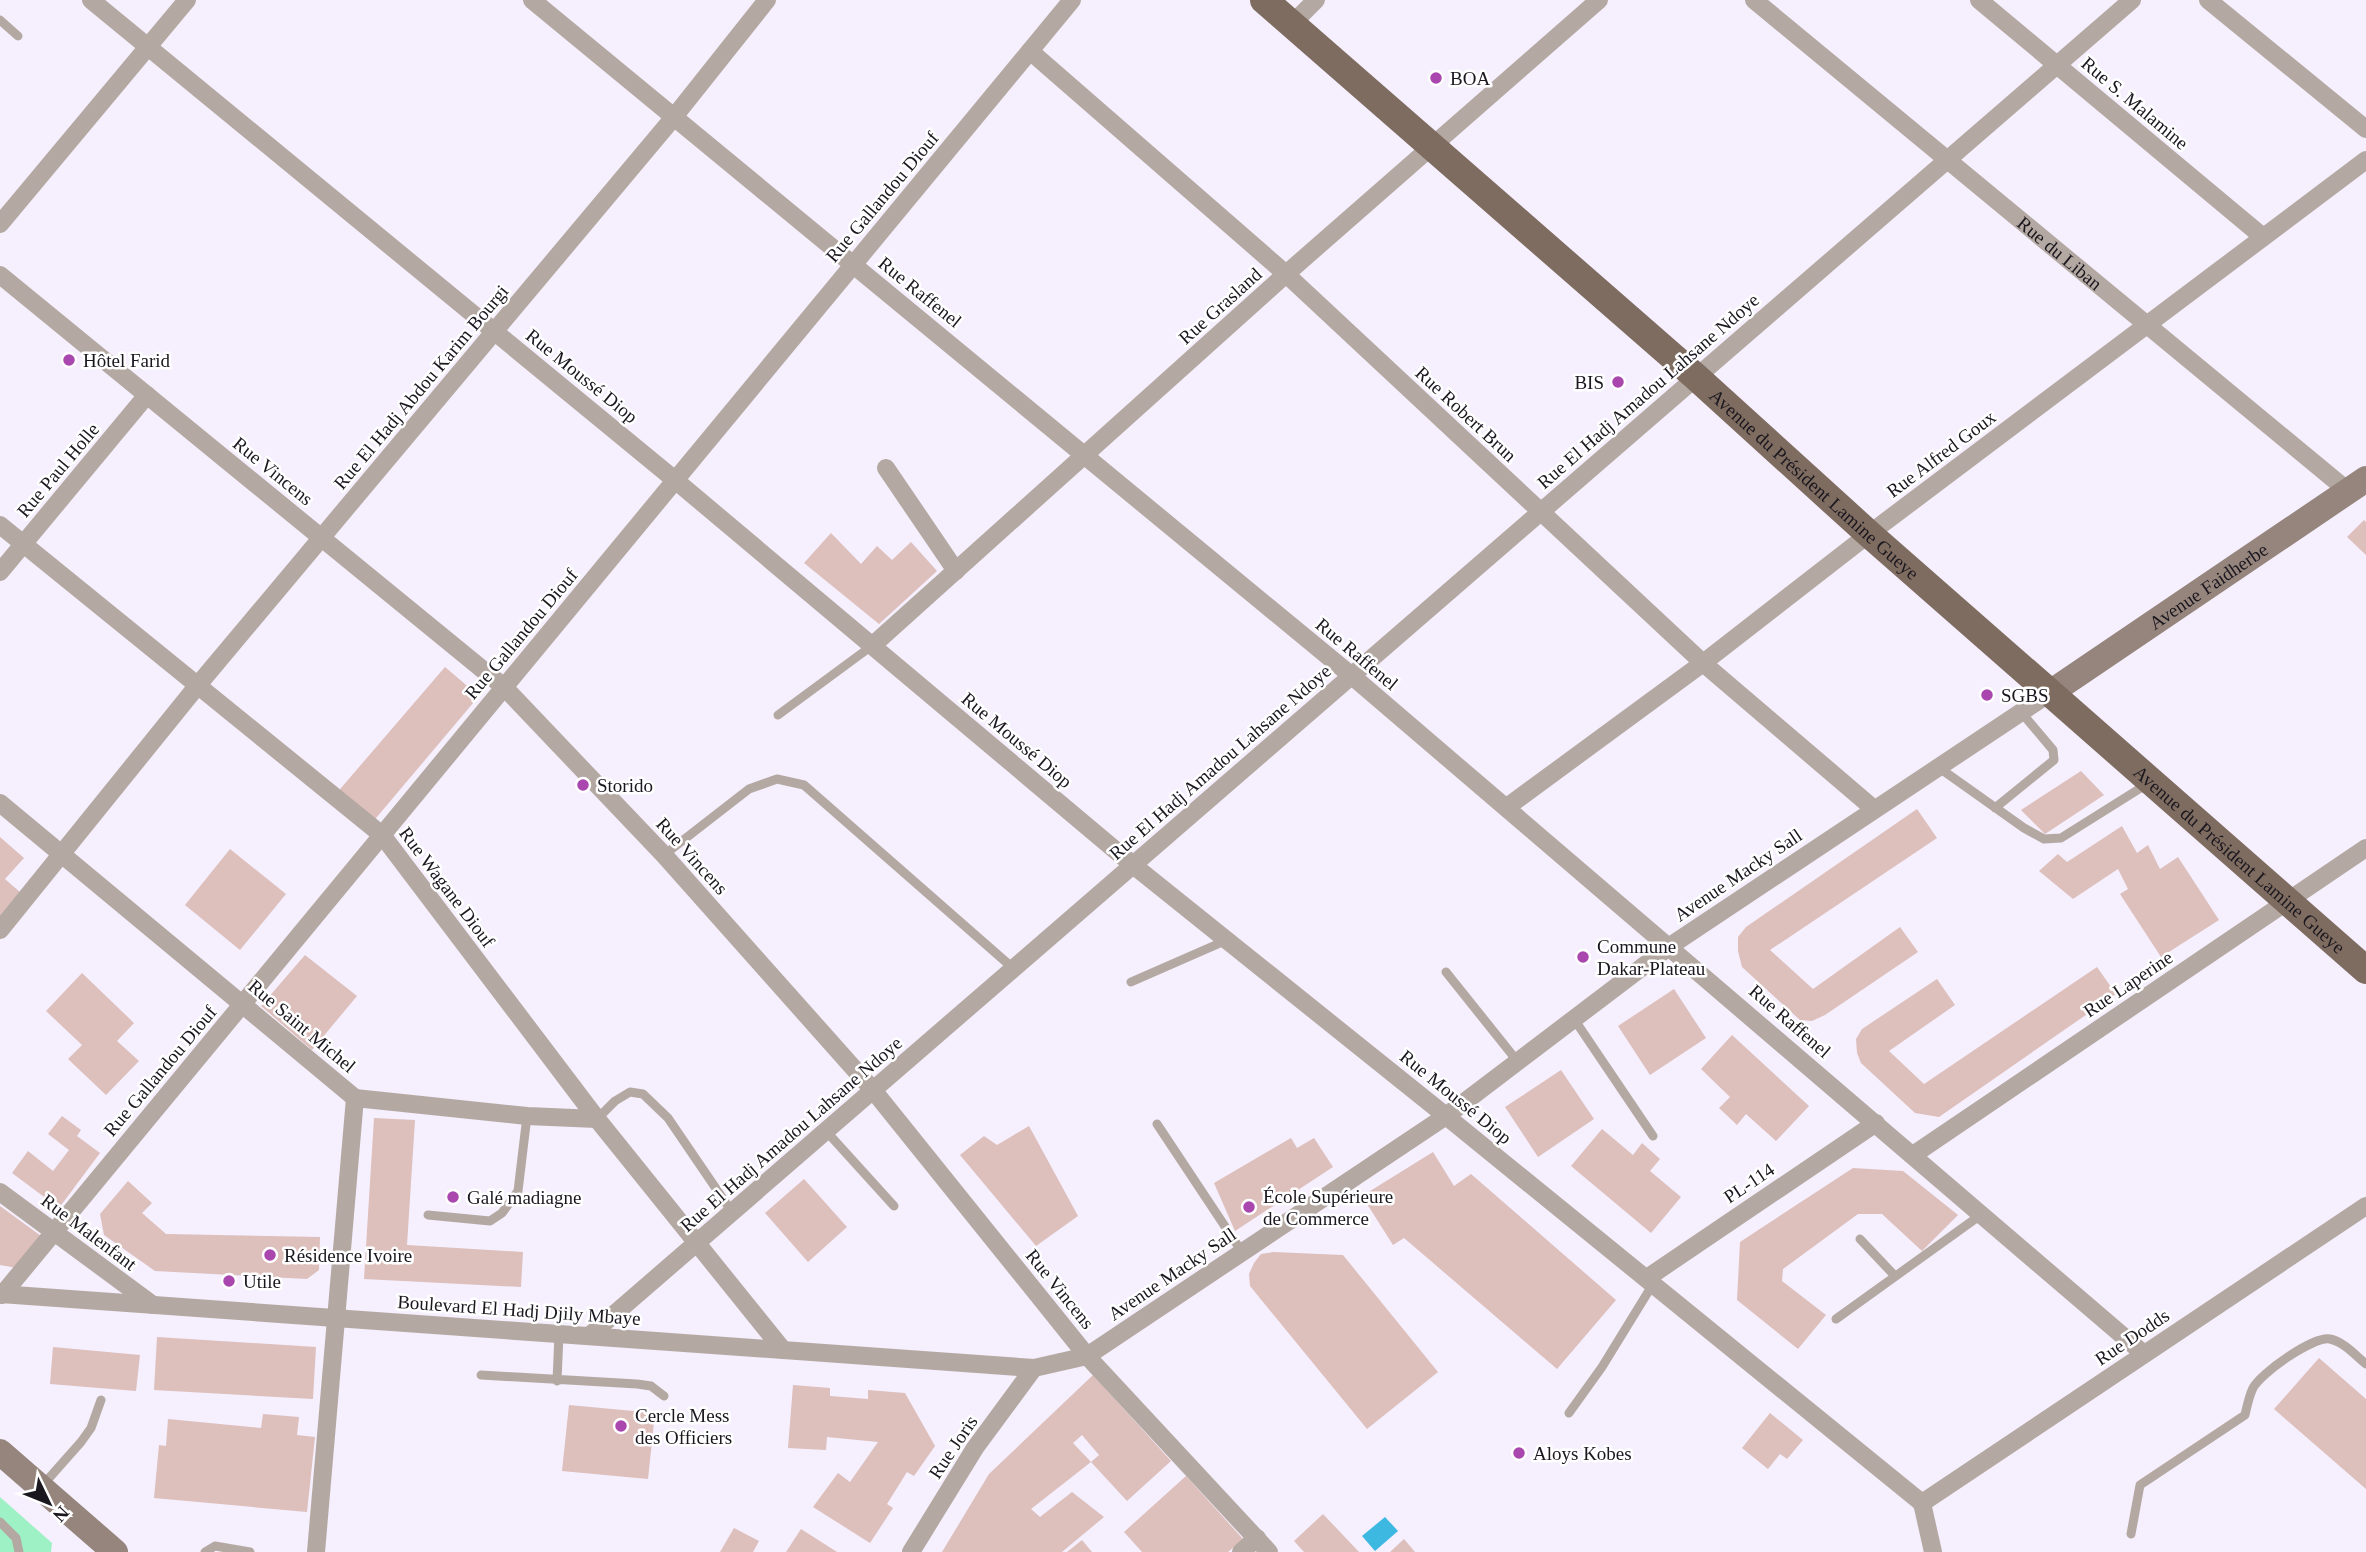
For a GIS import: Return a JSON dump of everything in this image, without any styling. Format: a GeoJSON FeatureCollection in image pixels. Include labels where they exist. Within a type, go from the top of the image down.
{"type":"FeatureCollection","features":[{"type":"Feature","properties":{"kind":"main road","name":"Avenue du Président Lamine Gueye"},"geometry":{"type":"LineString","coordinates":[[1264,0],[1696,377],[1869,534],[2366,970]]}},
{"type":"Feature","properties":{"kind":"street","name":"Rue Moussé Diop"},"geometry":{"type":"LineString","coordinates":[[91,0],[675,480],[1133,865],[1922,1503]]}},
{"type":"Feature","properties":{"kind":"street"},"geometry":{"type":"LineString","coordinates":[[0,224],[187,0]]}},
{"type":"Feature","properties":{"kind":"street","name":"Rue Raffenel"},"geometry":{"type":"LineString","coordinates":[[531,0],[1352,676],[2144,1354]]}},
{"type":"Feature","properties":{"kind":"street","name":"Rue El Hadj Abdou Karim Bourgi"},"geometry":{"type":"LineString","coordinates":[[0,930],[198,685],[674,117],[767,0]]}},
{"type":"Feature","properties":{"kind":"street","name":"Rue Gallandou Diouf"},"geometry":{"type":"LineString","coordinates":[[1,1294],[1072,0]]}},
{"type":"Feature","properties":{"kind":"street"},"geometry":{"type":"LineString","coordinates":[[1292,24],[1316,0]]}},
{"type":"Feature","properties":{"kind":"street","name":"Rue Grasland"},"geometry":{"type":"LineString","coordinates":[[873,645],[1286,274],[1599,0]]}},
{"type":"Feature","properties":{"kind":"street","name":"Rue du Liban"},"geometry":{"type":"LineString","coordinates":[[1754,0],[2147,325],[2360,493]]}},
{"type":"Feature","properties":{"kind":"street","name":"Rue S. Malamine"},"geometry":{"type":"LineString","coordinates":[[1979,0],[2263,237]]}},
{"type":"Feature","properties":{"kind":"street","name":"Rue El Hadj Amadou Lahsane Ndoye"},"geometry":{"type":"LineString","coordinates":[[589,1336],[2132,0]]}},
{"type":"Feature","properties":{"kind":"street"},"geometry":{"type":"LineString","coordinates":[[2207,0],[2366,129]]}},
{"type":"Feature","properties":{"kind":"street","name":"Rue Robert Brun"},"geometry":{"type":"LineString","coordinates":[[1030,51],[1286,274],[1703,663],[1874,809]]}},
{"type":"Feature","properties":{"kind":"street","name":"Rue Alfred Goux"},"geometry":{"type":"LineString","coordinates":[[1507,807],[1703,663],[1869,534],[2366,160]]}},
{"type":"Feature","properties":{"kind":"street","name":"Rue Vincens"},"geometry":{"type":"LineString","coordinates":[[0,275],[504,687],[664,855],[873,1090],[1087,1356],[1263,1545]]}},
{"type":"Feature","properties":{"kind":"street","name":"Rue Paul Holle"},"geometry":{"type":"LineString","coordinates":[[0,572],[148,396]]}},
{"type":"Feature","properties":{"kind":"street"},"geometry":{"type":"LineString","coordinates":[[886,468],[956,571]]}},
{"type":"Feature","properties":{"kind":"street","name":"Avenue Faidherbe"},"geometry":{"type":"LineString","coordinates":[[2050,693],[2360,493]]}},
{"type":"Feature","properties":{"kind":"street","name":"Rue Wagane Diouf"},"geometry":{"type":"LineString","coordinates":[[0,525],[382,835],[597,1119],[783,1350]]}},
{"type":"Feature","properties":{"kind":"street","name":"Avenue Macky Sall"},"geometry":{"type":"LineString","coordinates":[[1034,1368],[1087,1356],[1446,1116],[1670,946],[2050,693]]}},
{"type":"Feature","properties":{"kind":"street","name":"Rue Saint Michel"},"geometry":{"type":"LineString","coordinates":[[0,803],[355,1098],[316,1552]]}},
{"type":"Feature","properties":{"kind":"street","name":"Rue Laperine"},"geometry":{"type":"LineString","coordinates":[[1913,1155],[2366,848]]}},
{"type":"Feature","properties":{"kind":"street"},"geometry":{"type":"LineString","coordinates":[[355,1098],[527,1116],[597,1119]]}},
{"type":"Feature","properties":{"kind":"street","name":"PL-114"},"geometry":{"type":"LineString","coordinates":[[1650,1281],[1876,1123]]}},
{"type":"Feature","properties":{"kind":"street","name":"Rue Malenfant"},"geometry":{"type":"LineString","coordinates":[[0,1192],[153,1306]]}},
{"type":"Feature","properties":{"kind":"street","name":"Rue Dodds"},"geometry":{"type":"LineString","coordinates":[[1922,1503],[2366,1206]]}},
{"type":"Feature","properties":{"kind":"street","name":"Boulevard El Hadj Djily Mbaye"},"geometry":{"type":"LineString","coordinates":[[1,1294],[1034,1368]]}},
{"type":"Feature","properties":{"kind":"street","name":"Rue Joris"},"geometry":{"type":"LineString","coordinates":[[911,1552],[975,1448],[1034,1368]]}},
{"type":"Feature","properties":{"kind":"street"},"geometry":{"type":"LineString","coordinates":[[0,1452],[116,1552]]}},
{"type":"Feature","properties":{"kind":"street"},"geometry":{"type":"LineString","coordinates":[[1922,1503],[1931,1552]]}},
{"type":"Feature","properties":{"kind":"street"},"geometry":{"type":"LineString","coordinates":[[1241,1552],[1263,1545]]}},
{"type":"Feature","properties":{"kind":"lane"},"geometry":{"type":"LineString","coordinates":[[0,20],[18,36]]}},
{"type":"Feature","properties":{"kind":"lane"},"geometry":{"type":"LineString","coordinates":[[778,715],[873,645]]}},
{"type":"Feature","properties":{"kind":"lane"},"geometry":{"type":"LineString","coordinates":[[1995,808],[2054,760],[2053,750],[2021,712]]}},
{"type":"Feature","properties":{"kind":"lane"},"geometry":{"type":"LineString","coordinates":[[1938,767],[2044,839],[2061,838],[2151,781]]}},
{"type":"Feature","properties":{"kind":"lane"},"geometry":{"type":"LineString","coordinates":[[664,855],[749,789],[777,779],[804,785],[1014,969]]}},
{"type":"Feature","properties":{"kind":"lane"},"geometry":{"type":"LineString","coordinates":[[1131,982],[1227,940]]}},
{"type":"Feature","properties":{"kind":"lane"},"geometry":{"type":"LineString","coordinates":[[1446,972],[1518,1062]]}},
{"type":"Feature","properties":{"kind":"lane"},"geometry":{"type":"LineString","coordinates":[[1574,1019],[1653,1136]]}},
{"type":"Feature","properties":{"kind":"lane"},"geometry":{"type":"LineString","coordinates":[[597,1119],[615,1101],[631,1092],[643,1094],[668,1118],[732,1212]]}},
{"type":"Feature","properties":{"kind":"lane"},"geometry":{"type":"LineString","coordinates":[[428,1215],[490,1221],[502,1213],[518,1191],[527,1116]]}},
{"type":"Feature","properties":{"kind":"lane"},"geometry":{"type":"LineString","coordinates":[[1157,1124],[1242,1252]]}},
{"type":"Feature","properties":{"kind":"lane"},"geometry":{"type":"LineString","coordinates":[[826,1131],[894,1206]]}},
{"type":"Feature","properties":{"kind":"lane"},"geometry":{"type":"LineString","coordinates":[[1836,1319],[1982,1214]]}},
{"type":"Feature","properties":{"kind":"lane"},"geometry":{"type":"LineString","coordinates":[[1860,1239],[1895,1276]]}},
{"type":"Feature","properties":{"kind":"lane"},"geometry":{"type":"LineString","coordinates":[[1569,1413],[1602,1367],[1650,1281]]}},
{"type":"Feature","properties":{"kind":"lane"},"geometry":{"type":"LineString","coordinates":[[557,1381],[559,1334]]}},
{"type":"Feature","properties":{"kind":"lane"},"geometry":{"type":"LineString","coordinates":[[2131,1534],[2140,1485],[2245,1415],[2252,1389],[2264,1373],[2317,1339],[2330,1339],[2343,1345],[2366,1364]]}},
{"type":"Feature","properties":{"kind":"lane"},"geometry":{"type":"LineString","coordinates":[[481,1375],[637,1384],[651,1386],[664,1396]]}},
{"type":"Feature","properties":{"kind":"lane"},"geometry":{"type":"LineString","coordinates":[[41,1487],[91,1428],[102,1400]]}},
{"type":"Feature","properties":{"kind":"lane"},"geometry":{"type":"LineString","coordinates":[[0,1522],[16,1538],[19,1552]]}},
{"type":"Feature","properties":{"kind":"lane"},"geometry":{"type":"LineString","coordinates":[[205,1552],[215,1546],[250,1552]]}},
{"type":"Feature","properties":{"kind":"green space"},"geometry":{"type":"Polygon","coordinates":[[[0,1497],[52,1543],[51,1552],[0,1552],[0,1497]]]}},
{"type":"Feature","properties":{"kind":"water"},"geometry":{"type":"Polygon","coordinates":[[[1385,1517],[1398,1531],[1375,1551],[1362,1536],[1385,1517]]]}},
{"type":"Feature","properties":{"kind":"building"},"geometry":{"type":"Polygon","coordinates":[[[2364,520],[2366,522],[2366,555],[2347,537],[2364,520]]]}},
{"type":"Feature","properties":{"kind":"building"},"geometry":{"type":"Polygon","coordinates":[[[831,533],[861,564],[877,546],[892,560],[911,542],[937,571],[879,624],[804,563],[831,533]]]}},
{"type":"Feature","properties":{"kind":"building"},"geometry":{"type":"Polygon","coordinates":[[[445,667],[479,696],[371,824],[335,795],[445,667]]]}},
{"type":"Feature","properties":{"kind":"building"},"geometry":{"type":"Polygon","coordinates":[[[2081,771],[2104,795],[2045,834],[2021,810],[2081,771]]]}},
{"type":"Feature","properties":{"kind":"building"},"geometry":{"type":"Polygon","coordinates":[[[1917,809],[1937,838],[1770,950],[1813,989],[1900,927],[1918,952],[1825,1015],[1812,1021],[1800,1020],[1742,967],[1738,937],[1746,927],[1917,809]]]}},
{"type":"Feature","properties":{"kind":"building"},"geometry":{"type":"Polygon","coordinates":[[[2122,826],[2137,853],[2148,845],[2160,869],[2178,857],[2219,920],[2161,957],[2120,894],[2128,889],[2118,869],[2073,899],[2039,871],[2058,854],[2067,862],[2122,826]]]}},
{"type":"Feature","properties":{"kind":"building"},"geometry":{"type":"Polygon","coordinates":[[[0,837],[24,858],[5,879],[21,893],[0,917],[0,837]]]}},
{"type":"Feature","properties":{"kind":"building"},"geometry":{"type":"Polygon","coordinates":[[[230,849],[286,894],[240,950],[185,905],[230,849]]]}},
{"type":"Feature","properties":{"kind":"building"},"geometry":{"type":"Polygon","coordinates":[[[305,955],[357,996],[312,1050],[261,1006],[305,955]]]}},
{"type":"Feature","properties":{"kind":"building"},"geometry":{"type":"Polygon","coordinates":[[[2097,967],[2116,994],[1939,1117],[1915,1113],[1861,1063],[1857,1053],[1856,1039],[1862,1029],[1937,979],[1955,1005],[1889,1051],[1924,1084],[2097,967]]]}},
{"type":"Feature","properties":{"kind":"building"},"geometry":{"type":"Polygon","coordinates":[[[82,973],[134,1023],[117,1041],[139,1061],[106,1095],[68,1059],[82,1045],[46,1011],[82,973]]]}},
{"type":"Feature","properties":{"kind":"building"},"geometry":{"type":"Polygon","coordinates":[[[1674,989],[1706,1038],[1650,1075],[1618,1026],[1674,989]]]}},
{"type":"Feature","properties":{"kind":"building"},"geometry":{"type":"Polygon","coordinates":[[[1732,1035],[1809,1106],[1776,1141],[1746,1114],[1737,1125],[1719,1108],[1730,1097],[1701,1069],[1732,1035]]]}},
{"type":"Feature","properties":{"kind":"building"},"geometry":{"type":"Polygon","coordinates":[[[1561,1070],[1594,1119],[1538,1157],[1505,1107],[1561,1070]]]}},
{"type":"Feature","properties":{"kind":"building"},"geometry":{"type":"Polygon","coordinates":[[[62,1116],[81,1130],[77,1136],[100,1153],[59,1208],[12,1173],[28,1151],[53,1171],[69,1150],[48,1134],[62,1116]]]}},
{"type":"Feature","properties":{"kind":"building"},"geometry":{"type":"Polygon","coordinates":[[[374,1118],[415,1120],[407,1245],[523,1252],[521,1287],[364,1279],[374,1118]]]}},
{"type":"Feature","properties":{"kind":"building"},"geometry":{"type":"Polygon","coordinates":[[[1029,1126],[1078,1216],[1036,1246],[960,1155],[984,1136],[997,1145],[1029,1126]]]}},
{"type":"Feature","properties":{"kind":"building"},"geometry":{"type":"Polygon","coordinates":[[[1602,1129],[1633,1155],[1642,1143],[1660,1159],[1650,1171],[1681,1197],[1651,1233],[1571,1166],[1602,1129]]]}},
{"type":"Feature","properties":{"kind":"building","name":"École Supérieure de Commerce"},"geometry":{"type":"Polygon","coordinates":[[[1291,1138],[1297,1148],[1314,1138],[1333,1167],[1235,1231],[1214,1183],[1291,1138]]]}},
{"type":"Feature","properties":{"kind":"building"},"geometry":{"type":"Polygon","coordinates":[[[1433,1152],[1454,1186],[1471,1174],[1616,1300],[1557,1369],[1404,1238],[1393,1245],[1362,1196],[1433,1152]]]}},
{"type":"Feature","properties":{"kind":"building"},"geometry":{"type":"Polygon","coordinates":[[[1853,1168],[1903,1171],[1958,1215],[1922,1251],[1882,1214],[1858,1214],[1783,1269],[1782,1281],[1826,1315],[1798,1349],[1737,1300],[1740,1242],[1853,1168]]]}},
{"type":"Feature","properties":{"kind":"building"},"geometry":{"type":"Polygon","coordinates":[[[804,1179],[847,1227],[808,1262],[765,1213],[804,1179]]]}},
{"type":"Feature","properties":{"kind":"building"},"geometry":{"type":"Polygon","coordinates":[[[128,1181],[152,1203],[142,1213],[166,1234],[320,1237],[319,1270],[307,1279],[155,1271],[104,1235],[100,1214],[128,1181]]]}},
{"type":"Feature","properties":{"kind":"building"},"geometry":{"type":"Polygon","coordinates":[[[0,1206],[41,1236],[17,1268],[0,1265],[0,1206]]]}},
{"type":"Feature","properties":{"kind":"building"},"geometry":{"type":"Polygon","coordinates":[[[1273,1252],[1343,1255],[1438,1372],[1367,1429],[1250,1286],[1249,1274],[1254,1263],[1261,1254],[1273,1252]]]}},
{"type":"Feature","properties":{"kind":"building"},"geometry":{"type":"Polygon","coordinates":[[[157,1337],[316,1347],[313,1399],[154,1390],[157,1337]]]}},
{"type":"Feature","properties":{"kind":"building"},"geometry":{"type":"Polygon","coordinates":[[[53,1347],[140,1355],[136,1391],[50,1384],[53,1347]]]}},
{"type":"Feature","properties":{"kind":"building"},"geometry":{"type":"Polygon","coordinates":[[[2319,1358],[2366,1399],[2366,1489],[2274,1409],[2319,1358]]]}},
{"type":"Feature","properties":{"kind":"building"},"geometry":{"type":"Polygon","coordinates":[[[1093,1375],[1171,1461],[1127,1501],[1091,1462],[1031,1509],[1040,1517],[1072,1492],[1104,1517],[1062,1552],[942,1552],[989,1474],[1093,1375]],[[1082,1435],[1073,1443],[1091,1462],[1099,1455],[1082,1435]]]}},
{"type":"Feature","properties":{"kind":"building"},"geometry":{"type":"Polygon","coordinates":[[[793,1385],[830,1388],[830,1396],[868,1399],[868,1390],[905,1393],[935,1446],[914,1476],[907,1472],[887,1504],[893,1508],[870,1543],[813,1507],[838,1473],[850,1482],[878,1442],[827,1437],[826,1450],[788,1448],[793,1385]]]}},
{"type":"Feature","properties":{"kind":"building"},"geometry":{"type":"Polygon","coordinates":[[[569,1405],[655,1413],[648,1479],[562,1471],[569,1405]]]}},
{"type":"Feature","properties":{"kind":"building"},"geometry":{"type":"Polygon","coordinates":[[[1770,1413],[1803,1440],[1787,1459],[1780,1454],[1768,1469],[1742,1448],[1770,1413]]]}},
{"type":"Feature","properties":{"kind":"building"},"geometry":{"type":"Polygon","coordinates":[[[263,1414],[299,1417],[297,1435],[315,1437],[307,1512],[154,1498],[159,1445],[166,1446],[168,1419],[261,1428],[263,1414]]]}},
{"type":"Feature","properties":{"kind":"building"},"geometry":{"type":"Polygon","coordinates":[[[1186,1476],[1243,1539],[1228,1552],[1142,1552],[1124,1532],[1186,1476]]]}},
{"type":"Feature","properties":{"kind":"building"},"geometry":{"type":"Polygon","coordinates":[[[1323,1514],[1359,1552],[1304,1552],[1294,1541],[1323,1514]]]}},
{"type":"Feature","properties":{"kind":"building"},"geometry":{"type":"Polygon","coordinates":[[[734,1528],[759,1541],[753,1552],[720,1552],[734,1528]]]}},
{"type":"Feature","properties":{"kind":"building"},"geometry":{"type":"Polygon","coordinates":[[[801,1529],[837,1552],[786,1552],[801,1529]]]}},
{"type":"Feature","properties":{"kind":"building"},"geometry":{"type":"Polygon","coordinates":[[[1404,1539],[1415,1552],[1390,1552],[1404,1539]]]}},
{"type":"Feature","properties":{"kind":"building"},"geometry":{"type":"Polygon","coordinates":[[[1082,1540],[1092,1552],[1067,1552],[1082,1540]]]}},
{"type":"Feature","properties":{"kind":"place","name":"BOA"},"geometry":{"type":"Point","coordinates":[1436,78]}},
{"type":"Feature","properties":{"kind":"place","name":"Hôtel Farid"},"geometry":{"type":"Point","coordinates":[69,360]}},
{"type":"Feature","properties":{"kind":"place","name":"BIS"},"geometry":{"type":"Point","coordinates":[1618,382]}},
{"type":"Feature","properties":{"kind":"place","name":"SGBS"},"geometry":{"type":"Point","coordinates":[1987,695]}},
{"type":"Feature","properties":{"kind":"place","name":"Storido"},"geometry":{"type":"Point","coordinates":[583,785]}},
{"type":"Feature","properties":{"kind":"place","name":"Commune Dakar-Plateau"},"geometry":{"type":"Point","coordinates":[1583,957]}},
{"type":"Feature","properties":{"kind":"place","name":"Galé madiagne"},"geometry":{"type":"Point","coordinates":[453,1197]}},
{"type":"Feature","properties":{"kind":"place","name":"École Supérieure de Commerce"},"geometry":{"type":"Point","coordinates":[1249,1207]}},
{"type":"Feature","properties":{"kind":"place","name":"Résidence Ivoire"},"geometry":{"type":"Point","coordinates":[270,1255]}},
{"type":"Feature","properties":{"kind":"place","name":"Utile"},"geometry":{"type":"Point","coordinates":[229,1281]}},
{"type":"Feature","properties":{"kind":"place","name":"Cercle Mess des Officiers"},"geometry":{"type":"Point","coordinates":[621,1426]}},
{"type":"Feature","properties":{"kind":"place","name":"Aloys Kobes"},"geometry":{"type":"Point","coordinates":[1519,1453]}}]}
